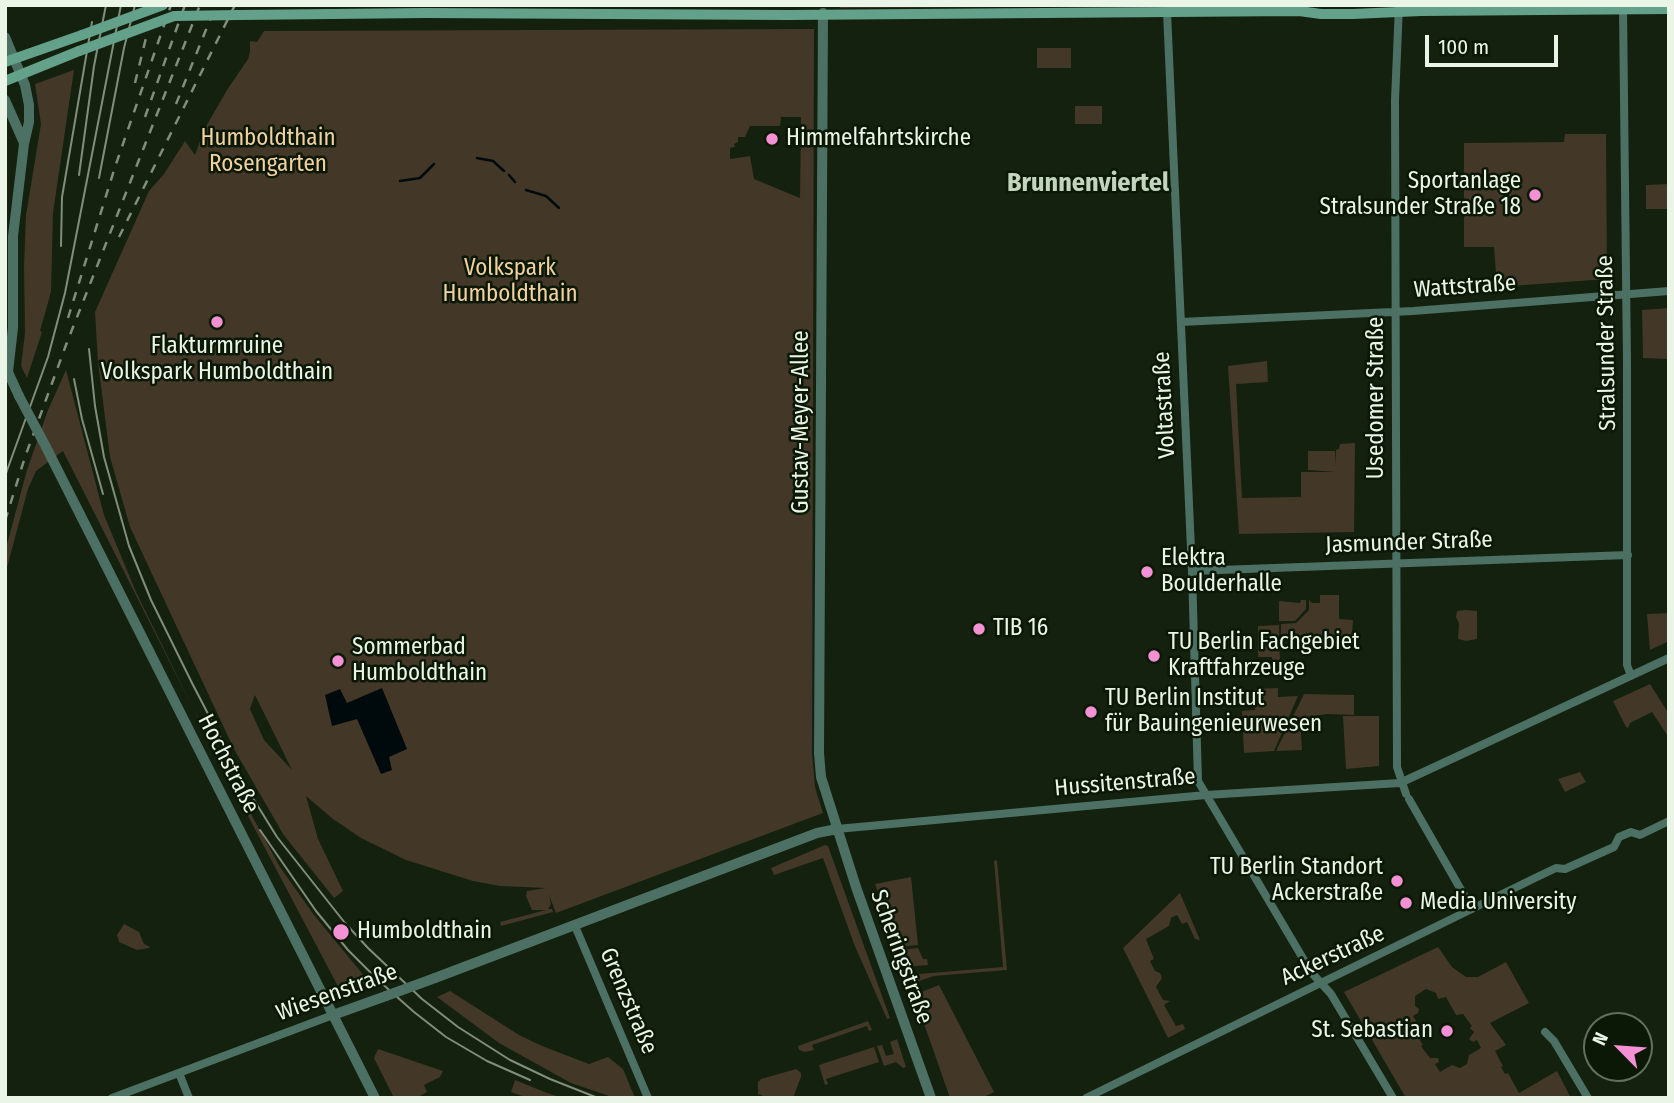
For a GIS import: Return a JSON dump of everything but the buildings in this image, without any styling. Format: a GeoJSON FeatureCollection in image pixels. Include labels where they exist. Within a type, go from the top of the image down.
{"type":"FeatureCollection","features":[{"type":"Feature","properties":{"kind":"main road"},"geometry":{"type":"LineString","coordinates":[[10,61],[163,5]]}},
{"type":"Feature","properties":{"kind":"main road"},"geometry":{"type":"LineString","coordinates":[[5,80],[174,16],[425,9],[788,15],[820,9],[1669,9]]}},
{"type":"Feature","properties":{"kind":"street","name":"Voltastraße"},"geometry":{"type":"LineString","coordinates":[[1167,8],[1192,571],[1198,781],[1311,972],[1332,996],[1392,1098]]}},
{"type":"Feature","properties":{"kind":"street","name":"Gustav-Meyer-Allee"},"geometry":{"type":"LineString","coordinates":[[820,9],[819,753],[821,777],[837,829]]}},
{"type":"Feature","properties":{"kind":"street","name":"Usedomer Straße"},"geometry":{"type":"LineString","coordinates":[[1398,9],[1395,100],[1397,767],[1407,797],[1472,909]]}},
{"type":"Feature","properties":{"kind":"street","name":"Stralsunder Straße"},"geometry":{"type":"LineString","coordinates":[[1623,9],[1627,665],[1631,676]]}},
{"type":"Feature","properties":{"kind":"street"},"geometry":{"type":"LineString","coordinates":[[5,37],[10,61],[21,74],[29,105],[13,236],[9,388]]}},
{"type":"Feature","properties":{"kind":"street"},"geometry":{"type":"LineString","coordinates":[[5,100],[24,144]]}},
{"type":"Feature","properties":{"kind":"street","name":"Wattstraße"},"geometry":{"type":"LineString","coordinates":[[1181,323],[1395,312],[1669,290]]}},
{"type":"Feature","properties":{"kind":"street","name":"Hochstraße"},"geometry":{"type":"LineString","coordinates":[[9,388],[19,396],[46,447],[375,1098]]}},
{"type":"Feature","properties":{"kind":"street","name":"Jasmunder Straße"},"geometry":{"type":"LineString","coordinates":[[1192,571],[1628,555]]}},
{"type":"Feature","properties":{"kind":"street","name":"Hussitenstraße"},"geometry":{"type":"LineString","coordinates":[[575,926],[817,832],[1206,795],[1401,783],[1669,658]]}},
{"type":"Feature","properties":{"kind":"street","name":"Ackerstraße"},"geometry":{"type":"LineString","coordinates":[[1086,1098],[1556,868],[1565,869],[1615,847],[1619,837],[1631,832],[1640,835],[1669,821]]}},
{"type":"Feature","properties":{"kind":"street","name":"Scheringstraße"},"geometry":{"type":"LineString","coordinates":[[837,829],[931,1098]]}},
{"type":"Feature","properties":{"kind":"street","name":"Wiesenstraße"},"geometry":{"type":"LineString","coordinates":[[112,1098],[575,926]]}},
{"type":"Feature","properties":{"kind":"street","name":"Grenzstraße"},"geometry":{"type":"LineString","coordinates":[[575,926],[647,1094]]}},
{"type":"Feature","properties":{"kind":"street"},"geometry":{"type":"LineString","coordinates":[[1545,1032],[1554,1041],[1588,1098]]}},
{"type":"Feature","properties":{"kind":"street"},"geometry":{"type":"LineString","coordinates":[[179,1073],[189,1098]]}},
{"type":"Feature","properties":{"kind":"green space"},"geometry":{"type":"Polygon","coordinates":[[[840,5],[999,5],[999,7],[840,8],[840,5]]]}},
{"type":"Feature","properties":{"kind":"green space","name":"Volkspark Humboldthain"},"geometry":{"type":"Polygon","coordinates":[[[814,29],[812,753],[815,787],[823,813],[556,913],[549,895],[551,904],[548,909],[553,912],[501,926],[500,922],[546,910],[532,910],[526,896],[527,891],[546,888],[500,886],[473,881],[406,860],[361,838],[306,796],[318,839],[343,891],[334,898],[283,834],[234,749],[130,527],[110,457],[98,362],[95,312],[149,191],[164,174],[185,141],[195,155],[204,130],[248,59],[250,41],[257,42],[264,31],[814,29]],[[781,117],[780,126],[750,126],[745,137],[738,137],[735,147],[730,148],[730,159],[750,156],[754,179],[800,198],[801,117],[781,117]],[[255,695],[250,709],[264,740],[292,770],[255,695]]]}},
{"type":"Feature","properties":{"kind":"green space"},"geometry":{"type":"Polygon","coordinates":[[[1037,48],[1071,48],[1071,68],[1037,68],[1037,48]]]}},
{"type":"Feature","properties":{"kind":"green space"},"geometry":{"type":"Polygon","coordinates":[[[74,70],[53,213],[51,292],[27,378],[21,366],[25,333],[26,215],[41,124],[35,84],[74,70]]]}},
{"type":"Feature","properties":{"kind":"green space"},"geometry":{"type":"Polygon","coordinates":[[[1075,106],[1102,106],[1102,124],[1075,124],[1075,106]]]}},
{"type":"Feature","properties":{"kind":"green space","name":"Sportanlage Stralsunder Straße 18"},"geometry":{"type":"Polygon","coordinates":[[[1565,134],[1606,134],[1607,279],[1497,287],[1494,247],[1464,247],[1464,143],[1564,142],[1565,134]]]}},
{"type":"Feature","properties":{"kind":"green space"},"geometry":{"type":"Polygon","coordinates":[[[1669,184],[1669,209],[1646,209],[1646,185],[1669,184]]]}},
{"type":"Feature","properties":{"kind":"green space"},"geometry":{"type":"Polygon","coordinates":[[[1669,308],[1669,359],[1643,358],[1642,310],[1669,308]]]}},
{"type":"Feature","properties":{"kind":"green space"},"geometry":{"type":"Polygon","coordinates":[[[1267,361],[1268,382],[1236,384],[1242,498],[1301,497],[1301,472],[1336,472],[1308,470],[1308,451],[1335,451],[1335,466],[1336,450],[1340,444],[1355,443],[1354,532],[1239,534],[1228,366],[1267,361]]]}},
{"type":"Feature","properties":{"kind":"green space"},"geometry":{"type":"Polygon","coordinates":[[[66,370],[104,515],[136,592],[193,708],[280,867],[314,915],[370,983],[342,994],[239,799],[63,451],[36,471],[28,489],[5,575],[5,552],[27,470],[48,410],[66,370]]]}},
{"type":"Feature","properties":{"kind":"green space"},"geometry":{"type":"Polygon","coordinates":[[[1320,595],[1339,595],[1339,619],[1353,620],[1352,634],[1281,636],[1281,624],[1296,623],[1309,610],[1309,600],[1312,603],[1320,603],[1320,595]]]}},
{"type":"Feature","properties":{"kind":"green space"},"geometry":{"type":"Polygon","coordinates":[[[1301,600],[1306,600],[1306,609],[1295,621],[1279,621],[1279,601],[1300,603],[1301,600]]]}},
{"type":"Feature","properties":{"kind":"green space"},"geometry":{"type":"Polygon","coordinates":[[[1457,611],[1477,611],[1477,639],[1458,639],[1457,611]]]}},
{"type":"Feature","properties":{"kind":"green space"},"geometry":{"type":"Polygon","coordinates":[[[1669,613],[1669,641],[1650,650],[1647,614],[1669,613]]]}},
{"type":"Feature","properties":{"kind":"green space"},"geometry":{"type":"Polygon","coordinates":[[[1279,625],[1280,665],[1272,665],[1272,657],[1258,657],[1258,626],[1279,625]]]}},
{"type":"Feature","properties":{"kind":"green space"},"geometry":{"type":"Polygon","coordinates":[[[1650,684],[1669,714],[1669,738],[1652,712],[1626,727],[1613,701],[1650,684]]]}},
{"type":"Feature","properties":{"kind":"green space"},"geometry":{"type":"Polygon","coordinates":[[[1278,688],[1278,697],[1298,696],[1274,751],[1244,753],[1242,711],[1255,710],[1254,689],[1278,688]]]}},
{"type":"Feature","properties":{"kind":"green space"},"geometry":{"type":"Polygon","coordinates":[[[1304,694],[1354,695],[1354,715],[1327,714],[1300,718],[1302,750],[1276,751],[1304,694]]]}},
{"type":"Feature","properties":{"kind":"green space"},"geometry":{"type":"Polygon","coordinates":[[[1343,716],[1379,716],[1379,766],[1346,769],[1343,716]]]}},
{"type":"Feature","properties":{"kind":"green space"},"geometry":{"type":"Polygon","coordinates":[[[1580,772],[1586,782],[1565,792],[1558,779],[1580,772]]]}},
{"type":"Feature","properties":{"kind":"green space"},"geometry":{"type":"Polygon","coordinates":[[[828,846],[890,1018],[887,1019],[854,944],[823,858],[774,875],[771,868],[828,846]]]}},
{"type":"Feature","properties":{"kind":"green space"},"geometry":{"type":"Polygon","coordinates":[[[997,860],[1007,970],[934,976],[910,984],[907,975],[1003,967],[994,861],[997,860]]]}},
{"type":"Feature","properties":{"kind":"green space"},"geometry":{"type":"Polygon","coordinates":[[[911,877],[918,945],[898,947],[875,884],[911,877]]]}},
{"type":"Feature","properties":{"kind":"green space"},"geometry":{"type":"Polygon","coordinates":[[[1180,893],[1200,940],[1195,939],[1187,922],[1182,924],[1177,915],[1171,918],[1169,926],[1146,939],[1154,959],[1150,961],[1162,978],[1156,987],[1163,1000],[1170,1001],[1164,1005],[1176,1026],[1183,1024],[1185,1029],[1168,1038],[1123,948],[1180,893]]]}},
{"type":"Feature","properties":{"kind":"green space"},"geometry":{"type":"Polygon","coordinates":[[[124,924],[139,932],[144,944],[150,947],[137,950],[119,942],[117,935],[124,924]]]}},
{"type":"Feature","properties":{"kind":"green space"},"geometry":{"type":"Polygon","coordinates":[[[1438,947],[1452,967],[1466,977],[1478,977],[1506,962],[1529,1003],[1490,1023],[1506,1045],[1495,1051],[1503,1066],[1501,1067],[1505,1074],[1508,1073],[1519,1093],[1557,1071],[1571,1098],[1406,1098],[1344,992],[1438,947]],[[1426,989],[1415,996],[1415,1006],[1419,1009],[1413,1016],[1424,1034],[1420,1040],[1423,1045],[1421,1046],[1430,1058],[1438,1058],[1439,1062],[1435,1064],[1440,1072],[1452,1065],[1460,1068],[1467,1064],[1469,1055],[1481,1048],[1477,1040],[1473,1042],[1469,1039],[1474,1032],[1463,1014],[1456,1015],[1446,997],[1438,999],[1436,993],[1426,989]]]}},
{"type":"Feature","properties":{"kind":"green space"},"geometry":{"type":"Polygon","coordinates":[[[918,948],[923,959],[927,959],[928,965],[904,967],[899,950],[918,948]]]}},
{"type":"Feature","properties":{"kind":"green space"},"geometry":{"type":"Polygon","coordinates":[[[939,985],[994,1092],[982,1098],[950,1098],[914,995],[939,985]]]}},
{"type":"Feature","properties":{"kind":"green space"},"geometry":{"type":"Polygon","coordinates":[[[450,991],[519,1035],[542,1046],[589,1064],[608,1057],[623,1069],[635,1098],[615,1098],[571,1083],[499,1043],[437,997],[450,991]]]}},
{"type":"Feature","properties":{"kind":"green space"},"geometry":{"type":"Polygon","coordinates":[[[868,1021],[872,1030],[869,1031],[867,1026],[812,1045],[814,1050],[799,1050],[798,1046],[868,1021]]]}},
{"type":"Feature","properties":{"kind":"green space"},"geometry":{"type":"Polygon","coordinates":[[[897,1039],[906,1067],[903,1068],[896,1062],[884,1066],[877,1046],[882,1045],[886,1056],[894,1054],[890,1042],[897,1039]]]}},
{"type":"Feature","properties":{"kind":"green space"},"geometry":{"type":"Polygon","coordinates":[[[874,1047],[879,1062],[826,1079],[828,1084],[825,1085],[819,1065],[874,1047]]]}},
{"type":"Feature","properties":{"kind":"green space"},"geometry":{"type":"Polygon","coordinates":[[[378,1049],[443,1071],[440,1077],[424,1085],[427,1092],[416,1098],[394,1098],[374,1058],[378,1049]]]}},
{"type":"Feature","properties":{"kind":"green space"},"geometry":{"type":"Polygon","coordinates":[[[796,1069],[801,1073],[801,1077],[793,1098],[768,1098],[758,1094],[758,1082],[761,1079],[796,1069]]]}},
{"type":"Feature","properties":{"kind":"green space"},"geometry":{"type":"Polygon","coordinates":[[[515,1080],[563,1098],[528,1098],[511,1092],[515,1080]]]}},
{"type":"Feature","properties":{"kind":"shaded area"},"geometry":{"type":"Polygon","coordinates":[[[382,688],[407,749],[389,757],[392,770],[381,774],[357,719],[332,726],[325,695],[340,689],[347,703],[382,688]]]}},
{"type":"Feature","properties":{"kind":"waterway"},"geometry":{"type":"LineString","coordinates":[[477,158],[493,161],[504,171]]}},
{"type":"Feature","properties":{"kind":"waterway"},"geometry":{"type":"LineString","coordinates":[[400,181],[420,178],[434,164]]}},
{"type":"Feature","properties":{"kind":"waterway"},"geometry":{"type":"LineString","coordinates":[[509,175],[515,182]]}},
{"type":"Feature","properties":{"kind":"waterway"},"geometry":{"type":"LineString","coordinates":[[526,190],[546,196],[559,208]]}},
{"type":"Feature","properties":{"kind":"tram line"},"geometry":{"type":"LineString","coordinates":[[79,175],[94,66],[106,5]]}},
{"type":"Feature","properties":{"kind":"tram line"},"geometry":{"type":"LineString","coordinates":[[5,476],[48,357],[65,293],[121,5]]}},
{"type":"Feature","properties":{"kind":"tram line"},"geometry":{"type":"LineString","coordinates":[[99,178],[135,5]]}},
{"type":"Feature","properties":{"kind":"tram line"},"geometry":{"type":"LineString","coordinates":[[61,246],[62,197],[92,22]]}},
{"type":"Feature","properties":{"kind":"tram line"},"geometry":{"type":"LineString","coordinates":[[89,349],[104,457],[129,546],[151,600],[192,683],[246,787],[277,837],[345,923],[422,999],[458,1027],[510,1060],[598,1098]]}},
{"type":"Feature","properties":{"kind":"tram line"},"geometry":{"type":"LineString","coordinates":[[74,379],[103,494]]}},
{"type":"Feature","properties":{"kind":"tram line"},"geometry":{"type":"LineString","coordinates":[[260,830],[316,911],[348,950],[379,981],[446,1037],[487,1061],[530,1080]]}},
{"type":"Feature","properties":{"kind":"railway"},"geometry":{"type":"LineString","coordinates":[[135,83],[154,5]]}},
{"type":"Feature","properties":{"kind":"railway"},"geometry":{"type":"LineString","coordinates":[[68,318],[115,167],[171,5]]}},
{"type":"Feature","properties":{"kind":"railway"},"geometry":{"type":"LineString","coordinates":[[145,117],[185,5]]}},
{"type":"Feature","properties":{"kind":"railway"},"geometry":{"type":"LineString","coordinates":[[5,521],[66,345],[200,5]]}},
{"type":"Feature","properties":{"kind":"railway"},"geometry":{"type":"LineString","coordinates":[[176,104],[216,5]]}},
{"type":"Feature","properties":{"kind":"railway"},"geometry":{"type":"LineString","coordinates":[[119,237],[235,5]]}},
{"type":"Feature","properties":{"kind":"place","name":"Himmelfahrtskirche"},"geometry":{"type":"Point","coordinates":[772,139]}},
{"type":"Feature","properties":{"kind":"place","name":"Sportanlage Stralsunder Straße 18"},"geometry":{"type":"Point","coordinates":[1535,195]}},
{"type":"Feature","properties":{"kind":"place","name":"Flakturmruine Volkspark Humboldthain"},"geometry":{"type":"Point","coordinates":[217,322]}},
{"type":"Feature","properties":{"kind":"place","name":"Elektra Boulderhalle"},"geometry":{"type":"Point","coordinates":[1147,572]}},
{"type":"Feature","properties":{"kind":"place","name":"TIB 16"},"geometry":{"type":"Point","coordinates":[979,629]}},
{"type":"Feature","properties":{"kind":"place","name":"TU Berlin Fachgebiet Kraftfahrzeuge"},"geometry":{"type":"Point","coordinates":[1154,656]}},
{"type":"Feature","properties":{"kind":"place","name":"Sommerbad Humboldthain"},"geometry":{"type":"Point","coordinates":[338,661]}},
{"type":"Feature","properties":{"kind":"place","name":"TU Berlin Institut für Bauingenieurwesen"},"geometry":{"type":"Point","coordinates":[1091,712]}},
{"type":"Feature","properties":{"kind":"place","name":"TU Berlin Standort Ackerstraße"},"geometry":{"type":"Point","coordinates":[1397,881]}},
{"type":"Feature","properties":{"kind":"place","name":"Media University"},"geometry":{"type":"Point","coordinates":[1406,903]}},
{"type":"Feature","properties":{"kind":"place","name":"Humboldthain"},"geometry":{"type":"Point","coordinates":[341,932]}},
{"type":"Feature","properties":{"kind":"place","name":"St. Sebastian"},"geometry":{"type":"Point","coordinates":[1447,1031]}},
{"type":"Feature","properties":{"kind":"district","name":"Brunnenviertel"},"geometry":{"type":"Point","coordinates":[1088,184]}},
{"type":"Feature","properties":{"kind":"park label","name":"Humboldthain Rosengarten"},"geometry":{"type":"Point","coordinates":[268,152]}}]}
